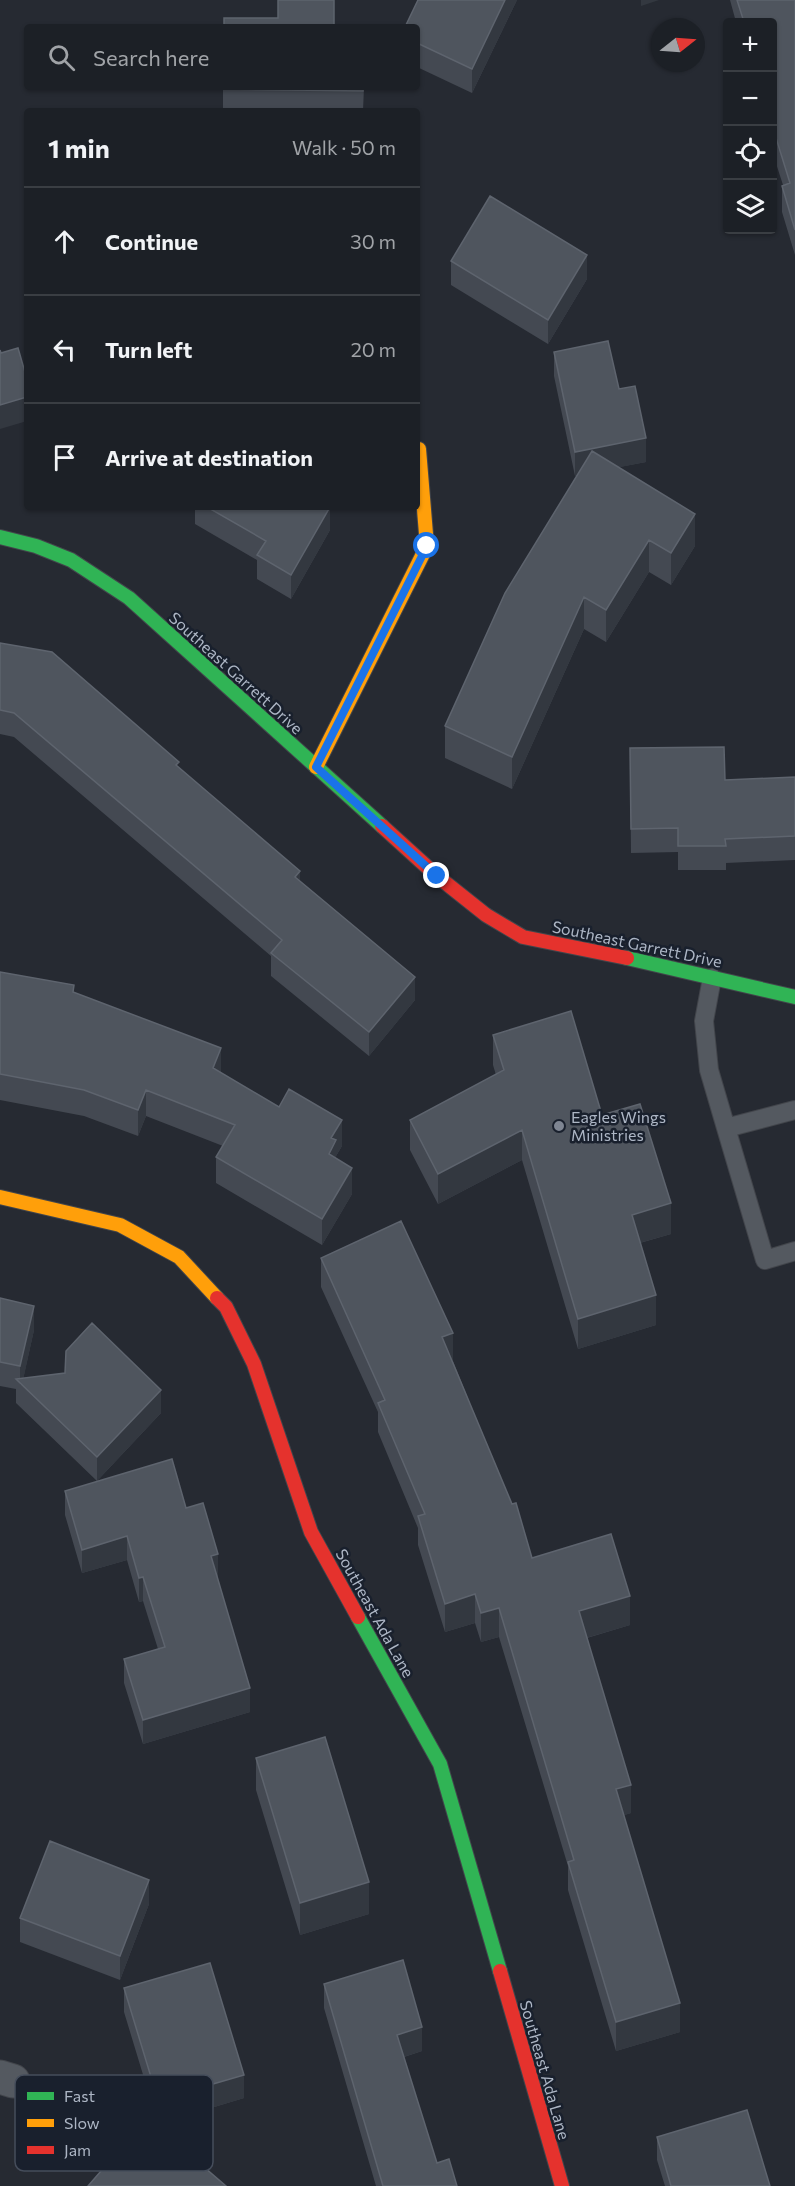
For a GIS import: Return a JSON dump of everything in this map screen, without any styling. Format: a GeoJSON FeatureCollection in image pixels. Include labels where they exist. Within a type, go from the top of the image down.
{"type":"FeatureCollection","features":[{"type":"Feature","properties":{"kind":"street"},"geometry":{"type":"LineString","coordinates":[[316,767],[427,546],[420,461]]}},
{"type":"Feature","properties":{"kind":"street","name":"Southeast Garrett Drive"},"geometry":{"type":"LineString","coordinates":[[0,537],[36,546],[71,560],[129,598],[437,876],[486,915],[522,937],[584,948],[795,997]]}},
{"type":"Feature","properties":{"kind":"street","name":"Southeast Ada Lane"},"geometry":{"type":"LineString","coordinates":[[0,1197],[120,1225],[179,1257],[226,1307],[254,1364],[311,1532],[440,1764],[562,2186]]}},
{"type":"Feature","properties":{"kind":"lane"},"geometry":{"type":"LineString","coordinates":[[712,978],[704,1021],[709,1070],[765,1260],[795,1251]]}},
{"type":"Feature","properties":{"kind":"lane"},"geometry":{"type":"LineString","coordinates":[[726,1128],[795,1110]]}},
{"type":"Feature","properties":{"kind":"building"},"geometry":{"type":"Polygon","coordinates":[[[278,0],[334,0],[334,24],[224,24],[224,18],[278,18],[278,0]]]}},
{"type":"Feature","properties":{"kind":"building"},"geometry":{"type":"Polygon","coordinates":[[[418,0],[505,0],[472,69],[420,44],[420,24],[406,24],[418,0]]]}},
{"type":"Feature","properties":{"kind":"building"},"geometry":{"type":"Polygon","coordinates":[[[737,0],[795,0],[795,230],[782,186],[790,183],[777,141],[777,18],[743,18],[737,0]]]}},
{"type":"Feature","properties":{"kind":"building"},"geometry":{"type":"Polygon","coordinates":[[[293,90],[363,90],[363,91],[293,90]]]}},
{"type":"Feature","properties":{"kind":"building"},"geometry":{"type":"Polygon","coordinates":[[[490,196],[587,255],[548,320],[451,261],[490,196]]]}},
{"type":"Feature","properties":{"kind":"building"},"geometry":{"type":"Polygon","coordinates":[[[608,341],[619,389],[635,386],[646,438],[575,452],[554,352],[608,341]]]}},
{"type":"Feature","properties":{"kind":"building"},"geometry":{"type":"Polygon","coordinates":[[[18,348],[24,369],[24,398],[0,405],[0,350],[1,353],[18,348]]]}},
{"type":"Feature","properties":{"kind":"building"},"geometry":{"type":"Polygon","coordinates":[[[592,451],[695,514],[671,553],[649,540],[606,610],[584,597],[512,757],[445,726],[505,593],[592,451]]]}},
{"type":"Feature","properties":{"kind":"building"},"geometry":{"type":"Polygon","coordinates":[[[212,510],[328,510],[291,575],[257,555],[266,541],[212,510]]]}},
{"type":"Feature","properties":{"kind":"building"},"geometry":{"type":"Polygon","coordinates":[[[0,643],[52,652],[179,762],[176,765],[300,871],[295,877],[415,977],[369,1032],[271,953],[282,940],[14,713],[0,710],[0,643]]]}},
{"type":"Feature","properties":{"kind":"building"},"geometry":{"type":"Polygon","coordinates":[[[724,747],[725,780],[795,777],[795,836],[725,839],[726,846],[678,846],[678,828],[631,829],[630,748],[724,747]]]}},
{"type":"Feature","properties":{"kind":"building"},"geometry":{"type":"Polygon","coordinates":[[[0,972],[74,985],[73,992],[221,1048],[213,1068],[279,1107],[289,1089],[342,1120],[331,1138],[336,1140],[329,1154],[352,1168],[322,1219],[216,1157],[235,1125],[146,1090],[138,1110],[84,1090],[0,1074],[0,972]]]}},
{"type":"Feature","properties":{"kind":"building"},"geometry":{"type":"Polygon","coordinates":[[[571,1011],[602,1115],[640,1104],[671,1203],[632,1215],[656,1295],[578,1319],[522,1130],[438,1174],[410,1120],[504,1070],[493,1035],[571,1011]]]}},
{"type":"Feature","properties":{"kind":"building"},"geometry":{"type":"Polygon","coordinates":[[[401,1221],[453,1333],[442,1337],[512,1504],[516,1503],[532,1558],[611,1534],[630,1596],[579,1611],[631,1785],[616,1789],[680,2003],[616,2022],[568,1862],[574,1860],[499,1608],[481,1613],[475,1594],[445,1604],[418,1516],[425,1514],[378,1403],[385,1400],[321,1258],[401,1221]]]}},
{"type":"Feature","properties":{"kind":"building"},"geometry":{"type":"Polygon","coordinates":[[[0,1298],[34,1306],[20,1366],[0,1362],[0,1298]]]}},
{"type":"Feature","properties":{"kind":"building"},"geometry":{"type":"Polygon","coordinates":[[[92,1323],[161,1390],[97,1457],[16,1379],[65,1373],[66,1351],[92,1323]]]}},
{"type":"Feature","properties":{"kind":"building"},"geometry":{"type":"Polygon","coordinates":[[[172,1459],[186,1508],[203,1503],[218,1554],[211,1556],[250,1688],[143,1720],[124,1659],[165,1647],[143,1577],[139,1578],[127,1536],[82,1550],[65,1491],[172,1459]]]}},
{"type":"Feature","properties":{"kind":"building"},"geometry":{"type":"Polygon","coordinates":[[[325,1737],[369,1882],[300,1903],[256,1758],[325,1737]]]}},
{"type":"Feature","properties":{"kind":"building"},"geometry":{"type":"Polygon","coordinates":[[[50,1841],[149,1880],[120,1956],[20,1918],[50,1841]]]}},
{"type":"Feature","properties":{"kind":"building"},"geometry":{"type":"Polygon","coordinates":[[[403,1960],[422,2027],[397,2035],[437,2163],[449,2159],[457,2186],[383,2186],[324,1984],[403,1960]]]}},
{"type":"Feature","properties":{"kind":"building"},"geometry":{"type":"Polygon","coordinates":[[[210,1963],[244,2075],[213,2084],[213,2075],[150,2075],[124,1988],[210,1963]]]}},
{"type":"Feature","properties":{"kind":"building"},"geometry":{"type":"Polygon","coordinates":[[[747,2110],[770,2186],[671,2186],[657,2137],[747,2110]]]}},
{"type":"Feature","properties":{"kind":"building"},"geometry":{"type":"Polygon","coordinates":[[[101,2171],[209,2171],[226,2186],[88,2186],[101,2171]]]}},
{"type":"Feature","properties":{"kind":"traffic: fast"},"geometry":{"type":"LineString","coordinates":[[0,537],[36,546],[71,560],[129,598],[382,826]]}},
{"type":"Feature","properties":{"kind":"traffic: fast"},"geometry":{"type":"LineString","coordinates":[[627,958],[795,997]]}},
{"type":"Feature","properties":{"kind":"traffic: fast"},"geometry":{"type":"LineString","coordinates":[[358,1617],[440,1764],[500,1971]]}},
{"type":"Feature","properties":{"kind":"traffic: slow"},"geometry":{"type":"LineString","coordinates":[[316,767],[427,546],[420,461]]}},
{"type":"Feature","properties":{"kind":"traffic: slow"},"geometry":{"type":"LineString","coordinates":[[0,1197],[120,1225],[179,1257],[217,1298]]}},
{"type":"Feature","properties":{"kind":"traffic: jam"},"geometry":{"type":"LineString","coordinates":[[382,826],[437,876],[486,915],[523,937],[627,958]]}},
{"type":"Feature","properties":{"kind":"traffic: jam"},"geometry":{"type":"LineString","coordinates":[[217,1298],[226,1307],[254,1364],[311,1532],[358,1617]]}},
{"type":"Feature","properties":{"kind":"traffic: jam"},"geometry":{"type":"LineString","coordinates":[[500,1971],[562,2186]]}},
{"type":"Feature","properties":{"kind":"place","name":"Eagles Wings Ministries"},"geometry":{"type":"Point","coordinates":[559,1126]}},
{"type":"Feature","properties":{"kind":"route"},"geometry":{"type":"LineString","coordinates":[[427,546],[316,767],[437,876]]}}]}
